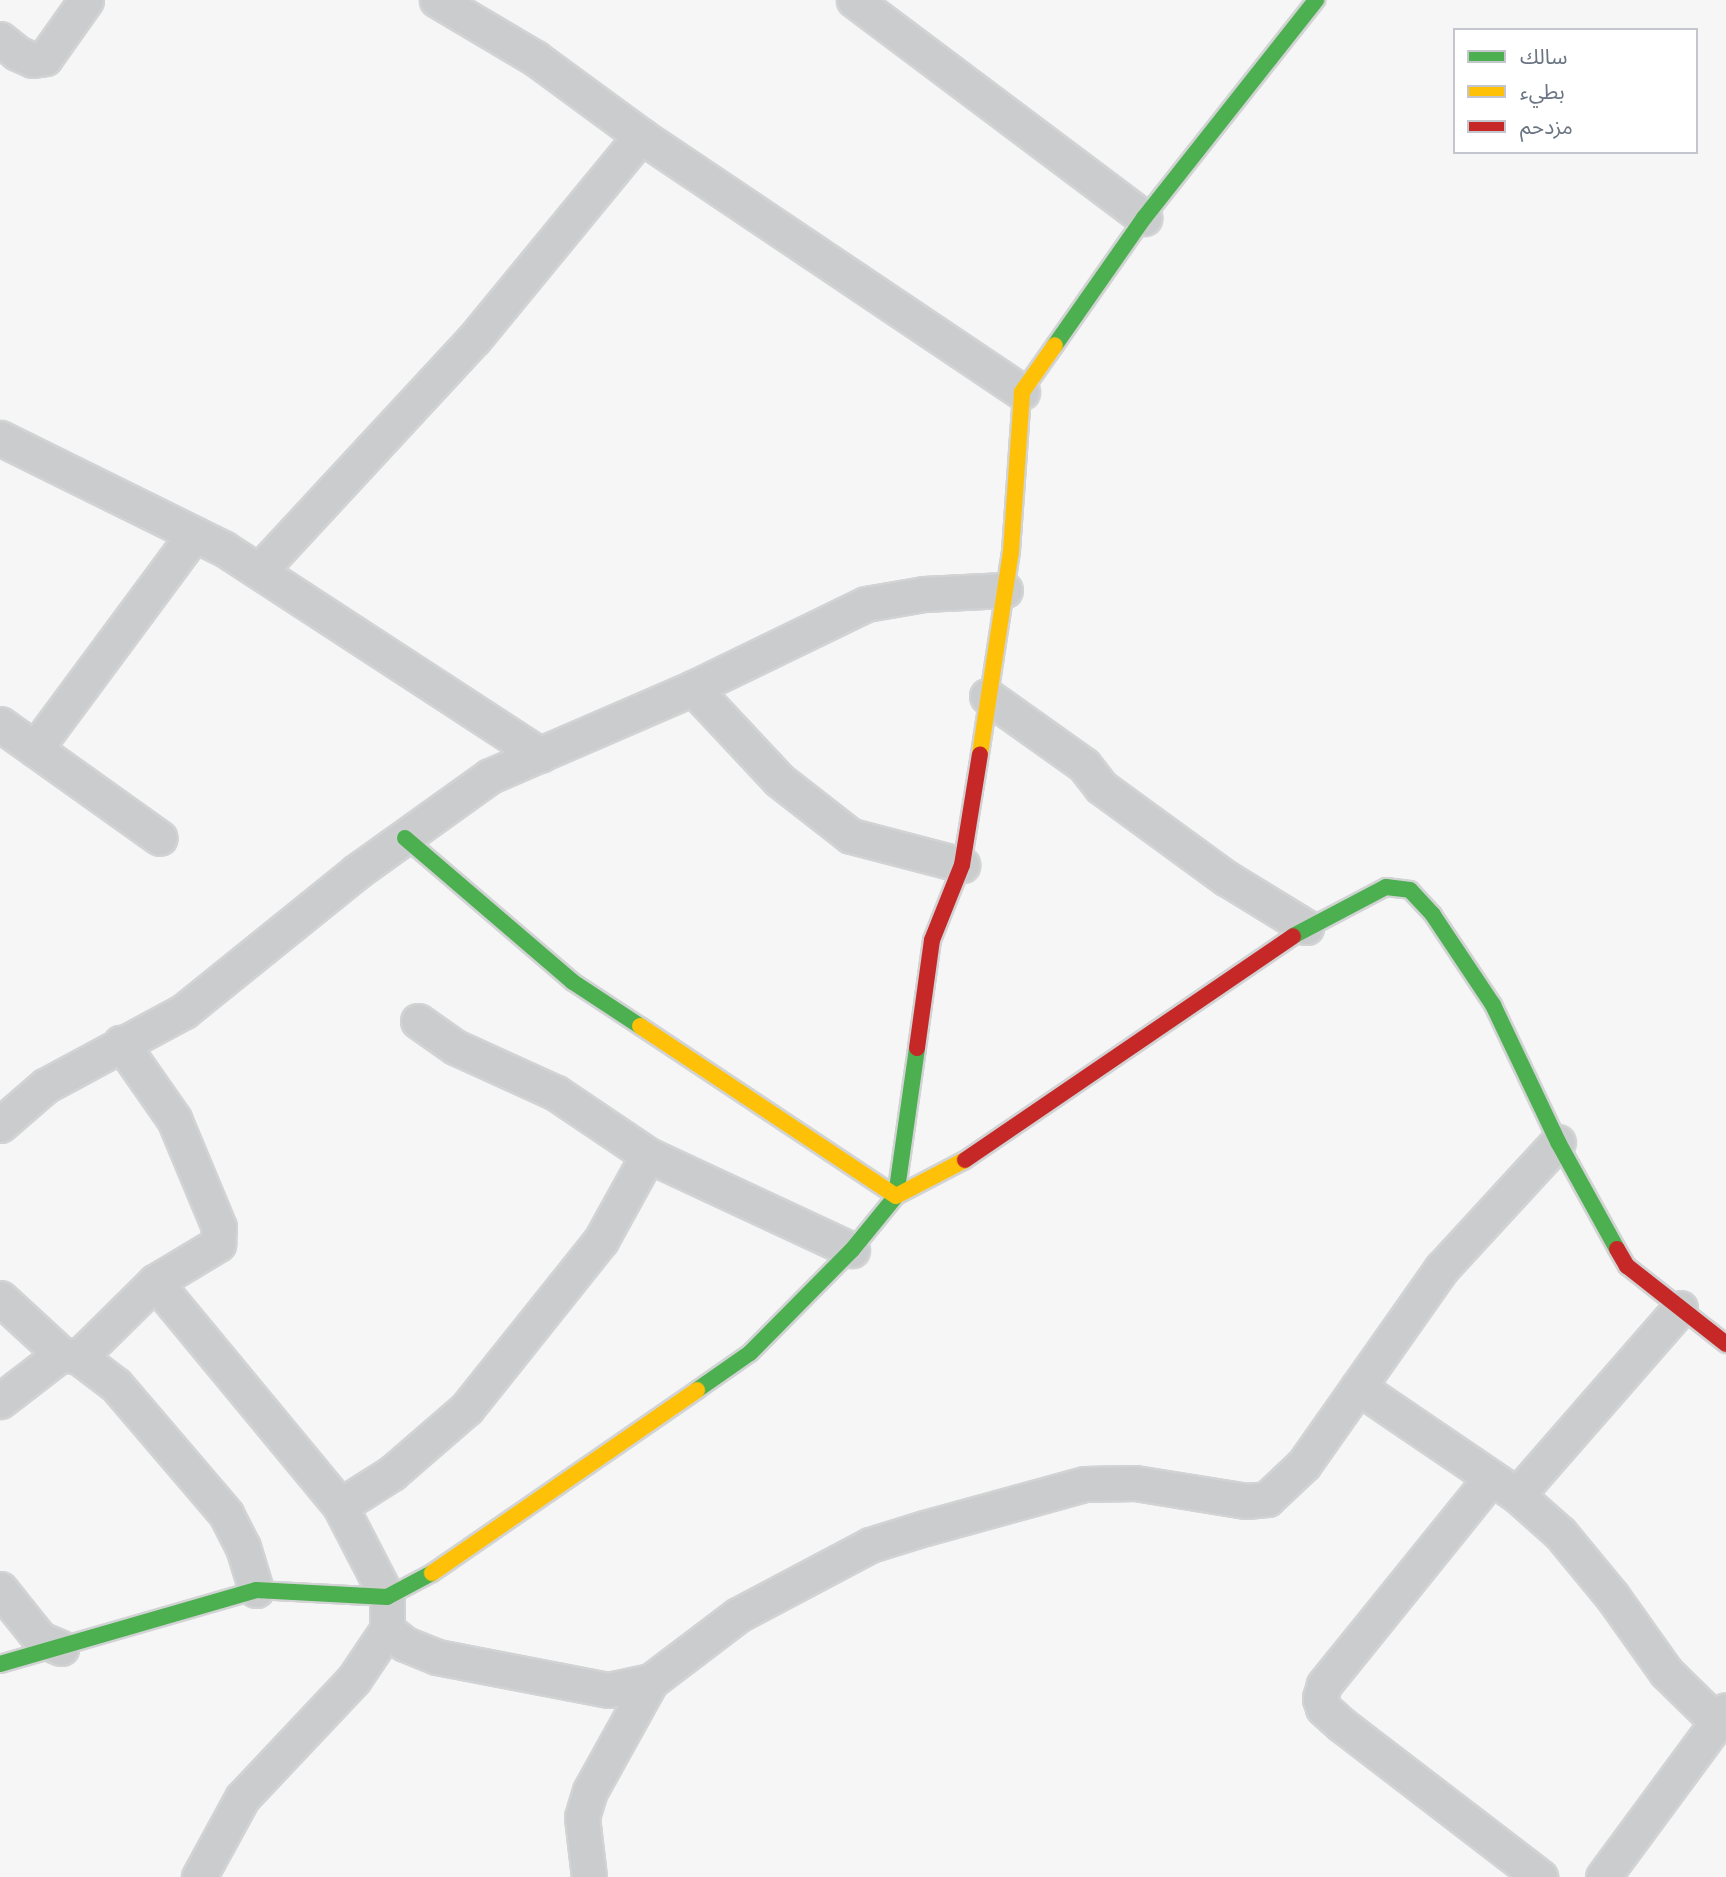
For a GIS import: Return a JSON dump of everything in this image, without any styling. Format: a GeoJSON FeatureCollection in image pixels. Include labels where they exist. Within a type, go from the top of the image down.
{"type":"FeatureCollection","features":[{"type":"Feature","properties":{"kind":"street"},"geometry":{"type":"LineString","coordinates":[[0,39],[16,53],[33,60],[45,58],[86,0]]}},
{"type":"Feature","properties":{"kind":"street"},"geometry":{"type":"LineString","coordinates":[[437,0],[535,58],[642,136],[1022,392]]}},
{"type":"Feature","properties":{"kind":"street"},"geometry":{"type":"LineString","coordinates":[[854,0],[1144,218]]}},
{"type":"Feature","properties":{"kind":"street"},"geometry":{"type":"LineString","coordinates":[[896,1196],[932,940],[962,865],[1005,590],[1022,392],[1144,218],[1316,0]]}},
{"type":"Feature","properties":{"kind":"street"},"geometry":{"type":"LineString","coordinates":[[259,571],[474,339],[642,136]]}},
{"type":"Feature","properties":{"kind":"street"},"geometry":{"type":"LineString","coordinates":[[0,438],[194,534],[259,571],[540,755]]}},
{"type":"Feature","properties":{"kind":"street"},"geometry":{"type":"LineString","coordinates":[[35,749],[194,534]]}},
{"type":"Feature","properties":{"kind":"street"},"geometry":{"type":"LineString","coordinates":[[0,1125],[45,1086],[184,1011],[405,838],[490,776],[693,688],[866,604],[924,594],[1005,590]]}},
{"type":"Feature","properties":{"kind":"street"},"geometry":{"type":"LineString","coordinates":[[693,688],[779,780],[850,835],[962,865]]}},
{"type":"Feature","properties":{"kind":"street"},"geometry":{"type":"LineString","coordinates":[[987,696],[1084,765],[1101,787],[1216,871],[1306,927]]}},
{"type":"Feature","properties":{"kind":"street"},"geometry":{"type":"LineString","coordinates":[[0,724],[160,838]]}},
{"type":"Feature","properties":{"kind":"street"},"geometry":{"type":"LineString","coordinates":[[405,838],[573,982],[896,1196]]}},
{"type":"Feature","properties":{"kind":"street"},"geometry":{"type":"LineString","coordinates":[[0,1664],[256,1590],[387,1597],[424,1579],[532,1507],[750,1353],[852,1250],[896,1196],[968,1159],[1306,927],[1386,887],[1410,890],[1433,915],[1493,1005],[1558,1143],[1627,1266],[1726,1343]]}},
{"type":"Feature","properties":{"kind":"street"},"geometry":{"type":"LineString","coordinates":[[418,1021],[454,1047],[556,1093],[648,1155],[852,1250]]}},
{"type":"Feature","properties":{"kind":"street"},"geometry":{"type":"LineString","coordinates":[[0,1401],[70,1355],[155,1282],[218,1244],[219,1227],[174,1119],[121,1043]]}},
{"type":"Feature","properties":{"kind":"street"},"geometry":{"type":"LineString","coordinates":[[387,1630],[405,1644],[464,1662],[609,1690],[650,1681],[738,1615],[870,1545],[925,1528],[1085,1484],[1135,1483],[1246,1501],[1267,1499],[1304,1464],[1442,1268],[1558,1143]]}},
{"type":"Feature","properties":{"kind":"street"},"geometry":{"type":"LineString","coordinates":[[340,1506],[366,1493],[467,1408],[601,1240],[648,1155]]}},
{"type":"Feature","properties":{"kind":"street"},"geometry":{"type":"LineString","coordinates":[[155,1282],[340,1506],[387,1597],[387,1630],[354,1679],[242,1798],[200,1877]]}},
{"type":"Feature","properties":{"kind":"street"},"geometry":{"type":"LineString","coordinates":[[0,1298],[70,1355],[116,1385],[226,1514],[243,1547],[256,1590]]}},
{"type":"Feature","properties":{"kind":"street"},"geometry":{"type":"LineString","coordinates":[[1540,1877],[1342,1726],[1323,1708],[1320,1698],[1324,1685],[1504,1487],[1679,1308]]}},
{"type":"Feature","properties":{"kind":"street"},"geometry":{"type":"LineString","coordinates":[[1358,1387],[1504,1487],[1560,1533],[1666,1672],[1722,1716],[1603,1877]]}},
{"type":"Feature","properties":{"kind":"street"},"geometry":{"type":"LineString","coordinates":[[0,1589],[40,1639],[61,1648]]}},
{"type":"Feature","properties":{"kind":"street"},"geometry":{"type":"LineString","coordinates":[[589,1877],[582,1817],[590,1791],[650,1681]]}},
{"type":"Feature","properties":{"kind":"traffic: fast"},"geometry":{"type":"LineString","coordinates":[[1055,345],[1144,218],[1316,0]]}},
{"type":"Feature","properties":{"kind":"traffic: fast"},"geometry":{"type":"LineString","coordinates":[[405,838],[573,982],[640,1026]]}},
{"type":"Feature","properties":{"kind":"traffic: fast"},"geometry":{"type":"LineString","coordinates":[[1293,936],[1386,887],[1410,890],[1433,915],[1493,1005],[1558,1142],[1617,1249]]}},
{"type":"Feature","properties":{"kind":"traffic: fast"},"geometry":{"type":"LineString","coordinates":[[697,1390],[750,1353],[852,1250],[896,1196],[917,1048]]}},
{"type":"Feature","properties":{"kind":"traffic: fast"},"geometry":{"type":"LineString","coordinates":[[0,1664],[256,1590],[387,1597],[432,1573]]}},
{"type":"Feature","properties":{"kind":"traffic: slow"},"geometry":{"type":"LineString","coordinates":[[980,754],[1011,551],[1022,392],[1055,345]]}},
{"type":"Feature","properties":{"kind":"traffic: slow"},"geometry":{"type":"LineString","coordinates":[[640,1026],[896,1196],[965,1160]]}},
{"type":"Feature","properties":{"kind":"traffic: slow"},"geometry":{"type":"LineString","coordinates":[[432,1573],[697,1390]]}},
{"type":"Feature","properties":{"kind":"traffic: jam"},"geometry":{"type":"LineString","coordinates":[[917,1048],[932,940],[962,865],[980,754]]}},
{"type":"Feature","properties":{"kind":"traffic: jam"},"geometry":{"type":"LineString","coordinates":[[965,1160],[1293,936]]}},
{"type":"Feature","properties":{"kind":"traffic: jam"},"geometry":{"type":"LineString","coordinates":[[1617,1249],[1627,1266],[1726,1344]]}}]}
